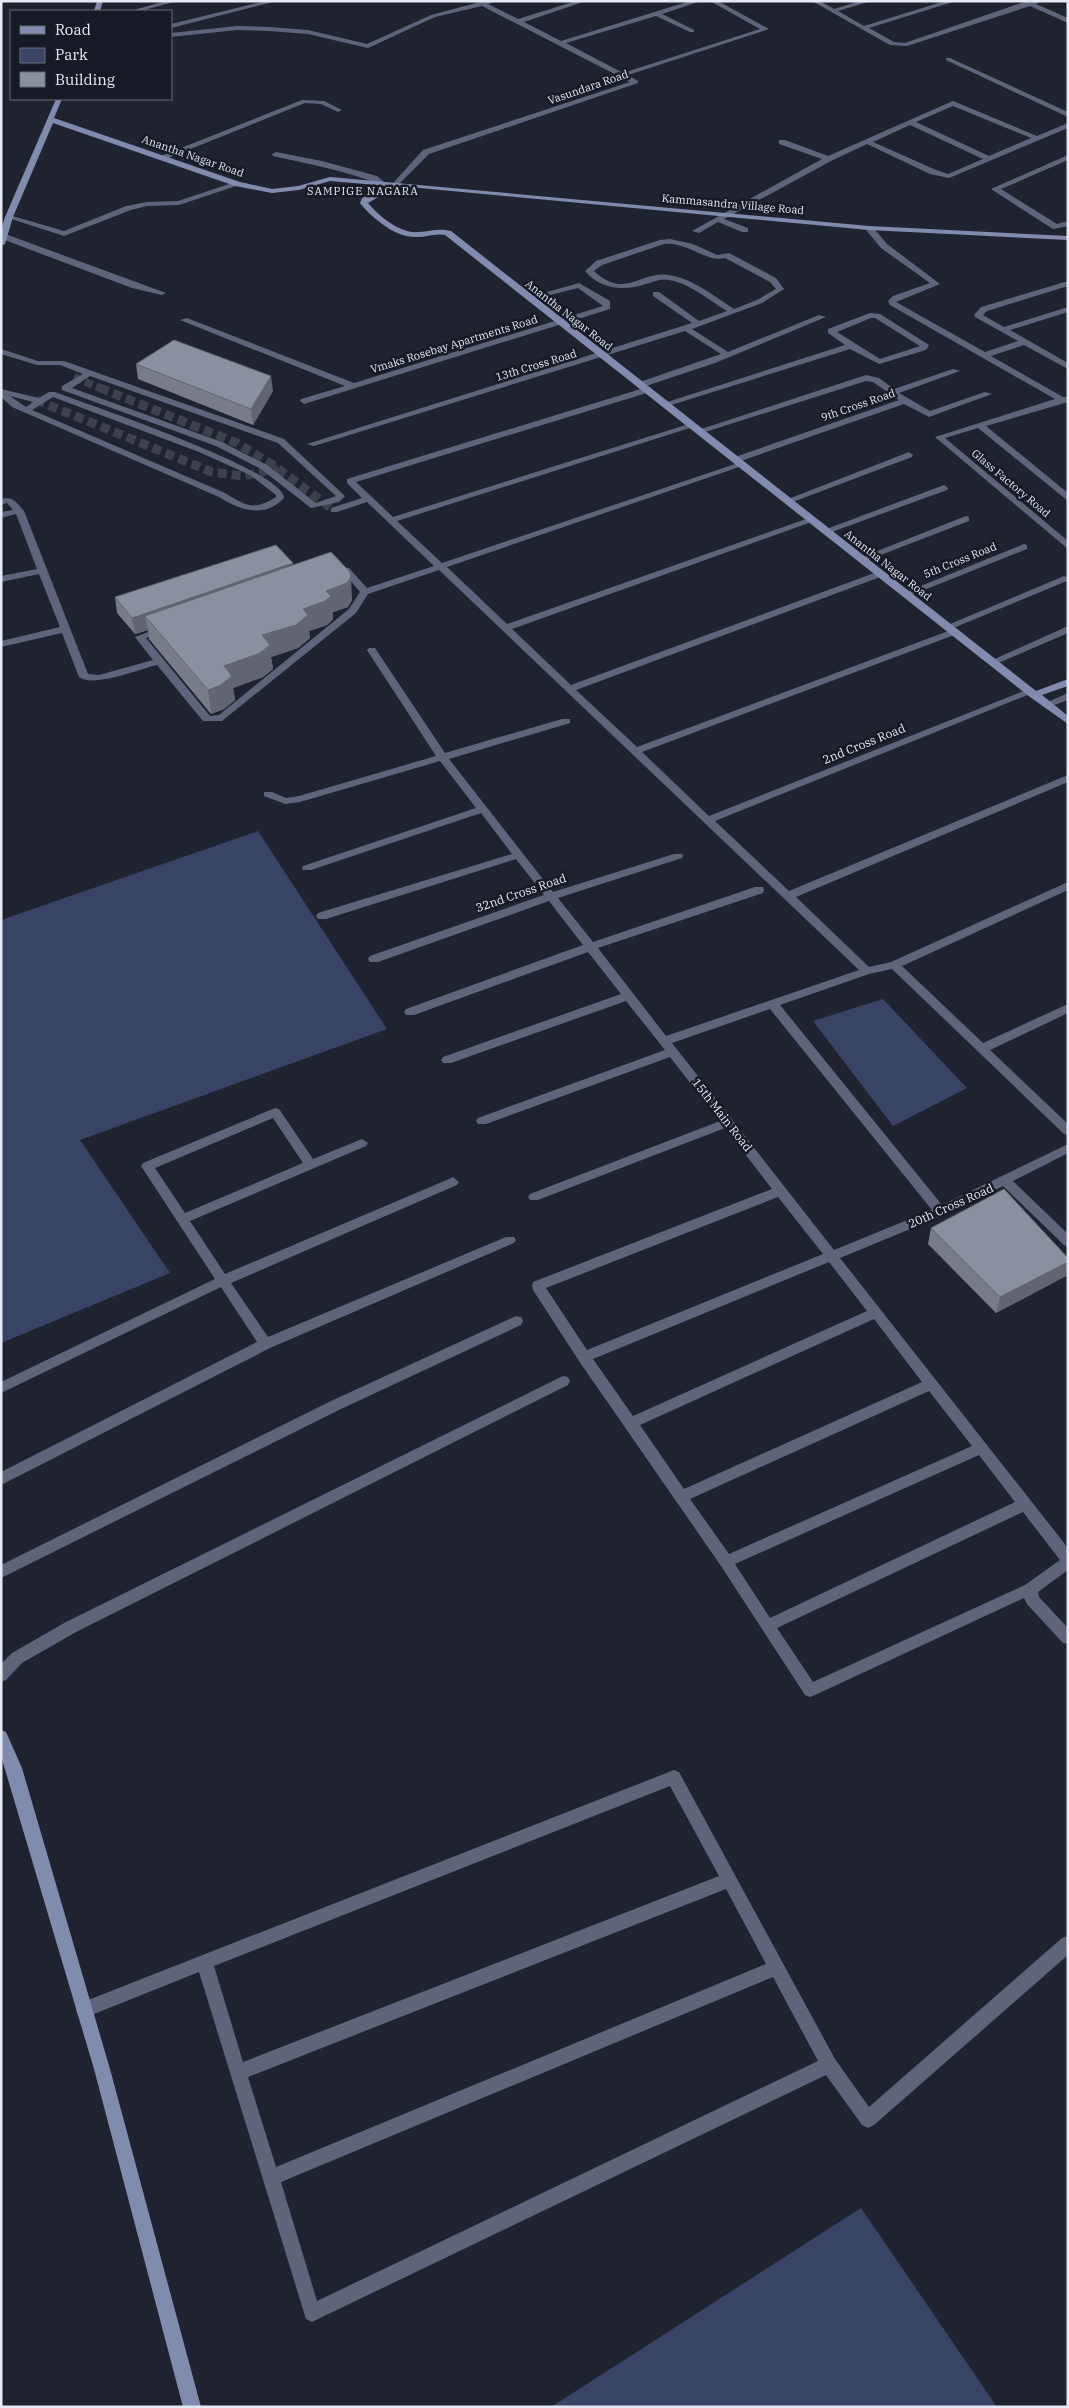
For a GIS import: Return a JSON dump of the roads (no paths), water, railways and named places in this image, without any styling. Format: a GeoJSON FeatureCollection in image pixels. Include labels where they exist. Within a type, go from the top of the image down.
{"type":"FeatureCollection","features":[{"type":"Feature","properties":{"kind":"street"},"geometry":{"type":"LineString","coordinates":[[138,10],[175,1]]}},
{"type":"Feature","properties":{"kind":"street"},"geometry":{"type":"LineString","coordinates":[[172,26],[274,1]]}},
{"type":"Feature","properties":{"kind":"street"},"geometry":{"type":"LineString","coordinates":[[172,36],[237,28],[269,29],[308,32],[368,46],[433,16],[493,1]]}},
{"type":"Feature","properties":{"kind":"street"},"geometry":{"type":"LineString","coordinates":[[516,22],[583,1]]}},
{"type":"Feature","properties":{"kind":"street"},"geometry":{"type":"LineString","coordinates":[[560,44],[698,1]]}},
{"type":"Feature","properties":{"kind":"street"},"geometry":{"type":"LineString","coordinates":[[623,75],[766,29],[713,1]]}},
{"type":"Feature","properties":{"kind":"street"},"geometry":{"type":"LineString","coordinates":[[815,1],[892,44],[905,45],[1026,3],[1039,1]]}},
{"type":"Feature","properties":{"kind":"street"},"geometry":{"type":"LineString","coordinates":[[833,11],[868,1]]}},
{"type":"Feature","properties":{"kind":"street"},"geometry":{"type":"LineString","coordinates":[[862,28],[953,1]]}},
{"type":"Feature","properties":{"kind":"street"},"geometry":{"type":"LineString","coordinates":[[1026,3],[1066,19]]}},
{"type":"Feature","properties":{"kind":"street","name":"Vasundara Road"},"geometry":{"type":"LineString","coordinates":[[397,184],[426,152],[636,82],[483,4]]}},
{"type":"Feature","properties":{"kind":"street"},"geometry":{"type":"LineString","coordinates":[[657,14],[692,31]]}},
{"type":"Feature","properties":{"kind":"street"},"geometry":{"type":"LineString","coordinates":[[948,59],[1068,115]]}},
{"type":"Feature","properties":{"kind":"street"},"geometry":{"type":"LineString","coordinates":[[58,100],[9,217],[3,241],[135,286],[162,293]]}},
{"type":"Feature","properties":{"kind":"street"},"geometry":{"type":"LineString","coordinates":[[160,158],[304,101],[322,102],[338,110]]}},
{"type":"Feature","properties":{"kind":"street"},"geometry":{"type":"LineString","coordinates":[[696,231],[828,159],[953,103],[1036,138]]}},
{"type":"Feature","properties":{"kind":"street","name":"Anantha Nagar Road"},"geometry":{"type":"LineString","coordinates":[[49,119],[238,184],[272,191],[299,188],[330,179],[397,184]]}},
{"type":"Feature","properties":{"kind":"street"},"geometry":{"type":"LineString","coordinates":[[909,122],[989,159]]}},
{"type":"Feature","properties":{"kind":"street"},"geometry":{"type":"LineString","coordinates":[[866,141],[933,172],[949,176],[1068,125]]}},
{"type":"Feature","properties":{"kind":"street"},"geometry":{"type":"LineString","coordinates":[[782,142],[828,159]]}},
{"type":"Feature","properties":{"kind":"street"},"geometry":{"type":"LineString","coordinates":[[276,154],[322,163],[374,178],[380,182]]}},
{"type":"Feature","properties":{"kind":"street"},"geometry":{"type":"LineString","coordinates":[[1068,157],[995,189],[1056,227],[1068,237]]}},
{"type":"Feature","properties":{"kind":"street"},"geometry":{"type":"LineString","coordinates":[[9,217],[64,234],[129,208],[147,204],[179,203],[238,184]]}},
{"type":"Feature","properties":{"kind":"street","name":"Anantha Nagar Road"},"geometry":{"type":"LineString","coordinates":[[397,184],[365,200],[364,204],[403,234],[417,235],[439,231],[448,233],[1068,722]]}},
{"type":"Feature","properties":{"kind":"street","name":"Kammasandra Village Road"},"geometry":{"type":"LineString","coordinates":[[397,184],[869,228],[1068,237]]}},
{"type":"Feature","properties":{"kind":"street"},"geometry":{"type":"LineString","coordinates":[[718,219],[745,230]]}},
{"type":"Feature","properties":{"kind":"street"},"geometry":{"type":"LineString","coordinates":[[1056,227],[1068,223]]}},
{"type":"Feature","properties":{"kind":"street"},"geometry":{"type":"LineString","coordinates":[[869,228],[884,246],[936,284],[896,298],[892,301],[893,303],[1065,399]]}},
{"type":"Feature","properties":{"kind":"street","name":"13th Cross Road"},"geometry":{"type":"LineString","coordinates":[[311,444],[604,356],[732,311],[774,295],[780,289],[773,280],[726,255],[716,258],[688,244],[673,240],[663,242],[599,263],[588,271],[610,286],[631,286],[667,277],[678,280],[732,311]]}},
{"type":"Feature","properties":{"kind":"street"},"geometry":{"type":"LineString","coordinates":[[1068,283],[980,312],[978,315],[1068,367]]}},
{"type":"Feature","properties":{"kind":"street","name":"Vmaks Rosebay Apartments Road"},"geometry":{"type":"LineString","coordinates":[[304,401],[604,310],[607,307],[607,303],[579,285],[530,298]]}},
{"type":"Feature","properties":{"kind":"street"},"geometry":{"type":"LineString","coordinates":[[656,294],[697,323]]}},
{"type":"Feature","properties":{"kind":"street"},"geometry":{"type":"LineString","coordinates":[[1002,330],[1068,309]]}},
{"type":"Feature","properties":{"kind":"street"},"geometry":{"type":"LineString","coordinates":[[665,404],[851,346],[879,362],[923,348],[925,345],[924,342],[873,314],[831,331],[851,346]]}},
{"type":"Feature","properties":{"kind":"street"},"geometry":{"type":"LineString","coordinates":[[822,317],[644,388],[350,481],[867,971]]}},
{"type":"Feature","properties":{"kind":"street"},"geometry":{"type":"LineString","coordinates":[[184,320],[354,386]]}},
{"type":"Feature","properties":{"kind":"street"},"geometry":{"type":"LineString","coordinates":[[685,328],[726,354]]}},
{"type":"Feature","properties":{"kind":"street"},"geometry":{"type":"LineString","coordinates":[[984,355],[1024,342]]}},
{"type":"Feature","properties":{"kind":"street"},"geometry":{"type":"LineString","coordinates":[[1,352],[74,376]]}},
{"type":"Feature","properties":{"kind":"street"},"geometry":{"type":"LineString","coordinates":[[37,363],[61,363],[281,441],[341,496],[321,506],[314,506],[264,467],[219,444],[65,388],[88,374]]}},
{"type":"Feature","properties":{"kind":"street"},"geometry":{"type":"LineString","coordinates":[[892,392],[956,371]]}},
{"type":"Feature","properties":{"kind":"street"},"geometry":{"type":"LineString","coordinates":[[391,520],[866,378],[876,380],[905,401]]}},
{"type":"Feature","properties":{"kind":"street"},"geometry":{"type":"LineString","coordinates":[[1,391],[36,400]]}},
{"type":"Feature","properties":{"kind":"street"},"geometry":{"type":"LineString","coordinates":[[1,391],[15,405],[26,410],[222,495],[250,510],[260,509],[280,498],[280,494],[253,473],[202,450],[52,394],[26,410]]}},
{"type":"Feature","properties":{"kind":"street","name":"9th Cross Road"},"geometry":{"type":"LineString","coordinates":[[365,592],[738,463],[905,401],[929,414],[988,394]]}},
{"type":"Feature","properties":{"kind":"street"},"geometry":{"type":"LineString","coordinates":[[980,425],[1065,399]]}},
{"type":"Feature","properties":{"kind":"street","name":"Glass Factory Road"},"geometry":{"type":"LineString","coordinates":[[1068,498],[980,425],[939,437],[1068,546]]}},
{"type":"Feature","properties":{"kind":"street"},"geometry":{"type":"LineString","coordinates":[[787,501],[909,455]]}},
{"type":"Feature","properties":{"kind":"street"},"geometry":{"type":"LineString","coordinates":[[266,483],[277,479]]}},
{"type":"Feature","properties":{"kind":"street"},"geometry":{"type":"LineString","coordinates":[[826,531],[944,488]]}},
{"type":"Feature","properties":{"kind":"street"},"geometry":{"type":"LineString","coordinates":[[334,510],[367,499]]}},
{"type":"Feature","properties":{"kind":"street"},"geometry":{"type":"LineString","coordinates":[[5,501],[19,511],[84,677],[99,678],[159,661]]}},
{"type":"Feature","properties":{"kind":"street"},"geometry":{"type":"LineString","coordinates":[[1,515],[19,511]]}},
{"type":"Feature","properties":{"kind":"street"},"geometry":{"type":"LineString","coordinates":[[862,559],[966,519]]}},
{"type":"Feature","properties":{"kind":"street"},"geometry":{"type":"LineString","coordinates":[[505,628],[812,520]]}},
{"type":"Feature","properties":{"kind":"street","name":"5th Cross Road"},"geometry":{"type":"LineString","coordinates":[[906,594],[1024,547]]}},
{"type":"Feature","properties":{"kind":"street"},"geometry":{"type":"LineString","coordinates":[[176,625],[140,637],[207,719],[222,718],[353,611],[365,592],[346,570],[340,568],[331,571]]}},
{"type":"Feature","properties":{"kind":"street"},"geometry":{"type":"LineString","coordinates":[[1,579],[42,571]]}},
{"type":"Feature","properties":{"kind":"street"},"geometry":{"type":"LineString","coordinates":[[569,688],[880,574]]}},
{"type":"Feature","properties":{"kind":"street"},"geometry":{"type":"LineString","coordinates":[[635,751],[951,630],[1064,579]]}},
{"type":"Feature","properties":{"kind":"street"},"geometry":{"type":"LineString","coordinates":[[1,644],[65,629]]}},
{"type":"Feature","properties":{"kind":"street"},"geometry":{"type":"LineString","coordinates":[[993,662],[1068,629]]}},
{"type":"Feature","properties":{"kind":"street","name":"15th Main Road"},"geometry":{"type":"LineString","coordinates":[[372,650],[443,758],[1068,1561]]}},
{"type":"Feature","properties":{"kind":"street"},"geometry":{"type":"LineString","coordinates":[[1032,694],[1068,682]]}},
{"type":"Feature","properties":{"kind":"street","name":"2nd Cross Road"},"geometry":{"type":"LineString","coordinates":[[708,820],[1032,694]]}},
{"type":"Feature","properties":{"kind":"street"},"geometry":{"type":"LineString","coordinates":[[1046,705],[1068,696]]}},
{"type":"Feature","properties":{"kind":"street"},"geometry":{"type":"LineString","coordinates":[[268,794],[285,801],[300,799],[566,721]]}},
{"type":"Feature","properties":{"kind":"street"},"geometry":{"type":"LineString","coordinates":[[788,896],[1068,778]]}},
{"type":"Feature","properties":{"kind":"street"},"geometry":{"type":"LineString","coordinates":[[307,868],[483,809]]}},
{"type":"Feature","properties":{"kind":"street"},"geometry":{"type":"LineString","coordinates":[[322,916],[519,855]]}},
{"type":"Feature","properties":{"kind":"street","name":"32nd Cross Road"},"geometry":{"type":"LineString","coordinates":[[374,959],[551,896],[678,856]]}},
{"type":"Feature","properties":{"kind":"street"},"geometry":{"type":"LineString","coordinates":[[664,1041],[867,971],[894,965],[1068,886]]}},
{"type":"Feature","properties":{"kind":"street"},"geometry":{"type":"LineString","coordinates":[[410,1012],[590,947],[759,890]]}},
{"type":"Feature","properties":{"kind":"street"},"geometry":{"type":"LineString","coordinates":[[894,965],[1068,1130]]}},
{"type":"Feature","properties":{"kind":"street"},"geometry":{"type":"LineString","coordinates":[[447,1060],[628,996]]}},
{"type":"Feature","properties":{"kind":"street"},"geometry":{"type":"LineString","coordinates":[[774,1004],[940,1212]]}},
{"type":"Feature","properties":{"kind":"street"},"geometry":{"type":"LineString","coordinates":[[983,1048],[1068,1008]]}},
{"type":"Feature","properties":{"kind":"street"},"geometry":{"type":"LineString","coordinates":[[482,1121],[672,1052]]}},
{"type":"Feature","properties":{"kind":"street"},"geometry":{"type":"LineString","coordinates":[[265,1344],[147,1166],[275,1112],[310,1164]]}},
{"type":"Feature","properties":{"kind":"street"},"geometry":{"type":"LineString","coordinates":[[534,1197],[727,1123]]}},
{"type":"Feature","properties":{"kind":"street"},"geometry":{"type":"LineString","coordinates":[[182,1220],[362,1143]]}},
{"type":"Feature","properties":{"kind":"street","name":"20th Cross Road"},"geometry":{"type":"LineString","coordinates":[[584,1357],[940,1212],[1068,1148]]}},
{"type":"Feature","properties":{"kind":"street"},"geometry":{"type":"LineString","coordinates":[[1005,1181],[1068,1242]]}},
{"type":"Feature","properties":{"kind":"street"},"geometry":{"type":"LineString","coordinates":[[1,1388],[222,1281],[453,1182]]}},
{"type":"Feature","properties":{"kind":"street"},"geometry":{"type":"LineString","coordinates":[[780,1191],[538,1286],[584,1357],[726,1562],[810,1690],[1030,1589],[1068,1561]]}},
{"type":"Feature","properties":{"kind":"street"},"geometry":{"type":"LineString","coordinates":[[1,1479],[265,1344],[510,1240]]}},
{"type":"Feature","properties":{"kind":"street"},"geometry":{"type":"LineString","coordinates":[[631,1423],[875,1313]]}},
{"type":"Feature","properties":{"kind":"street"},"geometry":{"type":"LineString","coordinates":[[1,1572],[336,1405],[516,1321]]}},
{"type":"Feature","properties":{"kind":"street"},"geometry":{"type":"LineString","coordinates":[[1,1674],[17,1658],[71,1627],[564,1381]]}},
{"type":"Feature","properties":{"kind":"street"},"geometry":{"type":"LineString","coordinates":[[681,1497],[931,1384]]}},
{"type":"Feature","properties":{"kind":"street"},"geometry":{"type":"LineString","coordinates":[[726,1562],[981,1448]]}},
{"type":"Feature","properties":{"kind":"street"},"geometry":{"type":"LineString","coordinates":[[768,1626],[1025,1504]]}},
{"type":"Feature","properties":{"kind":"street"},"geometry":{"type":"LineString","coordinates":[[1030,1589],[1032,1600],[1068,1638]]}},
{"type":"Feature","properties":{"kind":"street"},"geometry":{"type":"LineString","coordinates":[[1,1737],[14,1768],[104,2078],[192,2407]]}},
{"type":"Feature","properties":{"kind":"street"},"geometry":{"type":"LineString","coordinates":[[84,2010],[674,1777],[829,2065],[868,2119],[1068,1944]]}},
{"type":"Feature","properties":{"kind":"street"},"geometry":{"type":"LineString","coordinates":[[238,2073],[729,1880]]}},
{"type":"Feature","properties":{"kind":"street"},"geometry":{"type":"LineString","coordinates":[[204,1962],[312,2313],[829,2065]]}},
{"type":"Feature","properties":{"kind":"street"},"geometry":{"type":"LineString","coordinates":[[270,2178],[776,1968]]}},
{"type":"Feature","properties":{"kind":"tunnel"},"geometry":{"type":"LineString","coordinates":[[74,377],[103,389]]}},
{"type":"Feature","properties":{"kind":"tunnel"},"geometry":{"type":"LineString","coordinates":[[100,388],[237,443],[273,465],[334,510]]}},
{"type":"Feature","properties":{"kind":"tunnel"},"geometry":{"type":"LineString","coordinates":[[36,400],[212,472],[242,476],[278,469]]}},
{"type":"Feature","properties":{"kind":"district","name":"SAMPIGE NAGARA"},"geometry":{"type":"Point","coordinates":[363,191]}}]}
